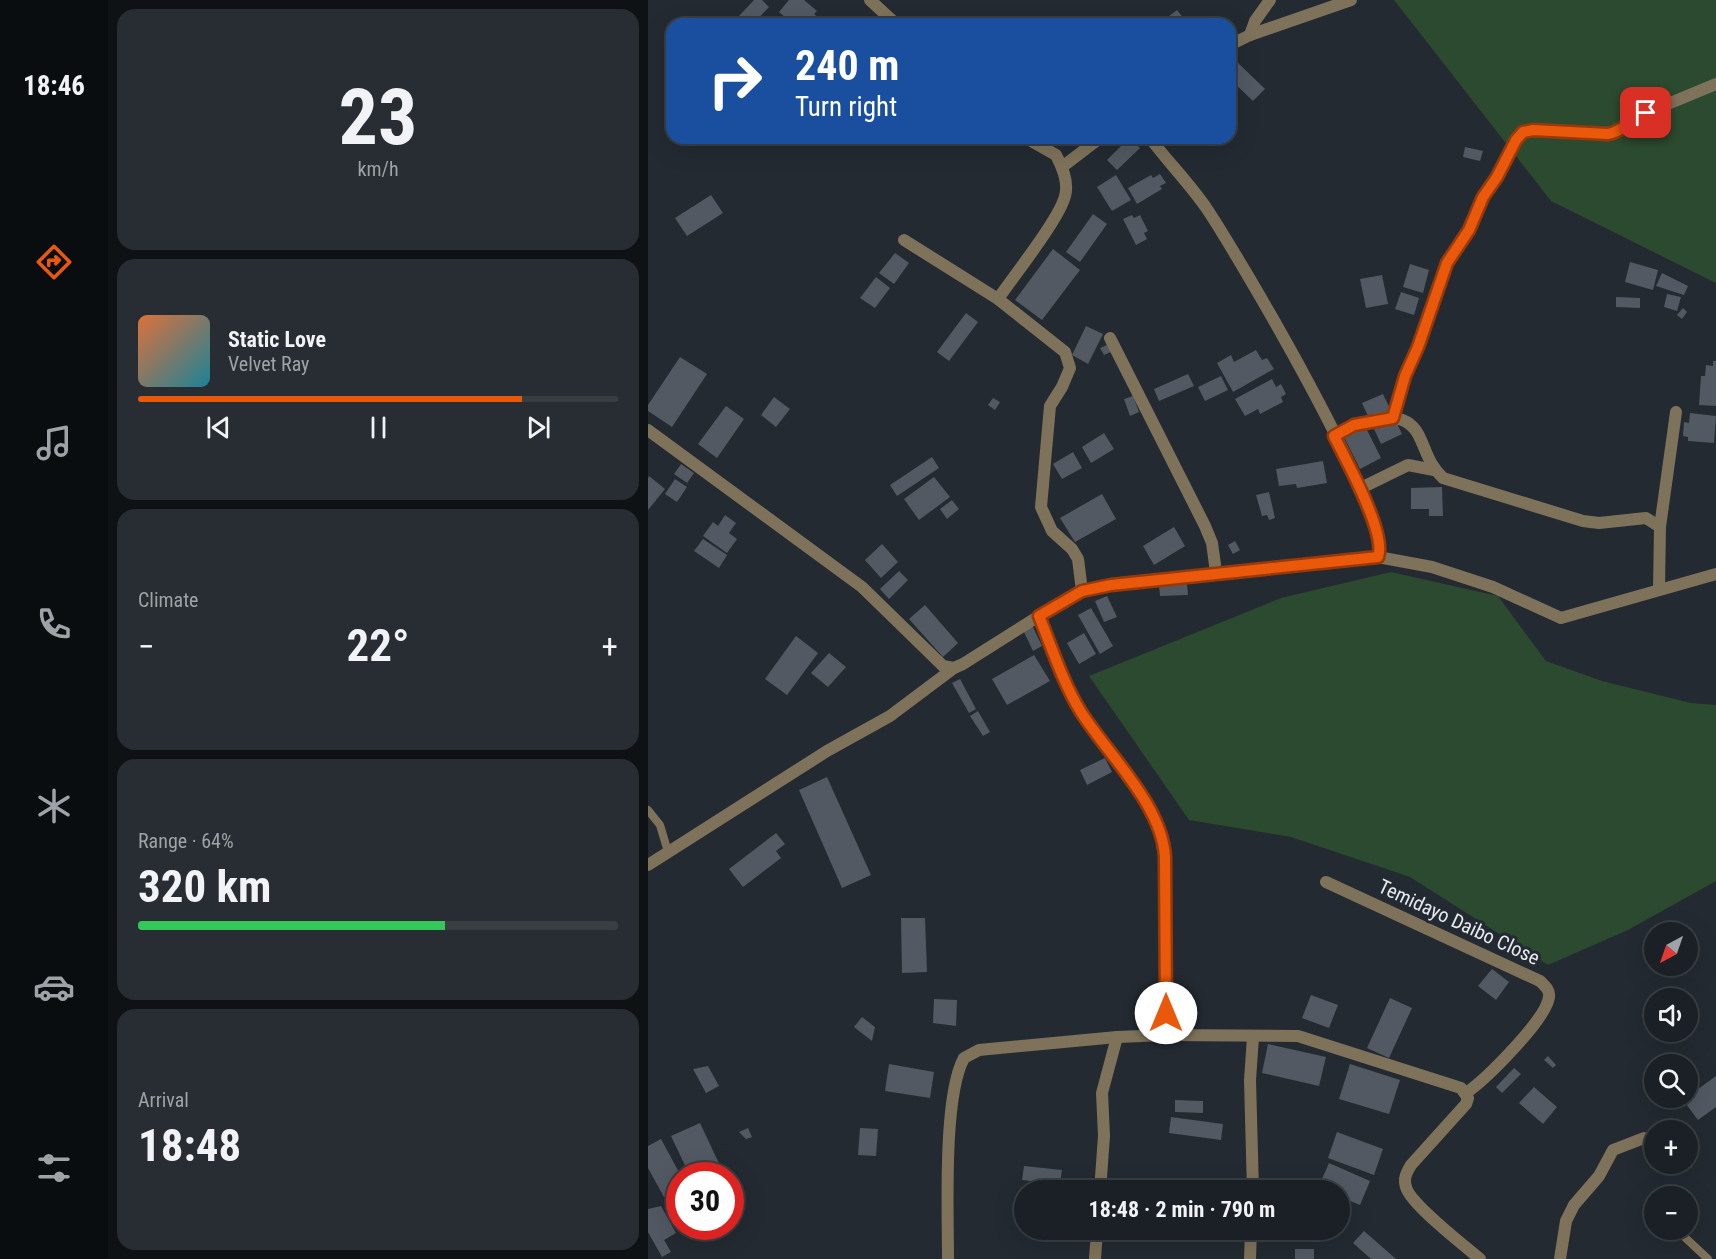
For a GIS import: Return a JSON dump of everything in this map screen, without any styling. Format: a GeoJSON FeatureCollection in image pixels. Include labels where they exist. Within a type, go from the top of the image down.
{"type":"FeatureCollection","features":[{"type":"Feature","properties":{"kind":"street"},"geometry":{"type":"LineString","coordinates":[[870,0],[890,18]]}},
{"type":"Feature","properties":{"kind":"street"},"geometry":{"type":"LineString","coordinates":[[1250,35],[1255,21],[1270,0]]}},
{"type":"Feature","properties":{"kind":"street"},"geometry":{"type":"LineString","coordinates":[[1236,42],[1351,0]]}},
{"type":"Feature","properties":{"kind":"street"},"geometry":{"type":"LineString","coordinates":[[1393,418],[1405,376],[1418,347],[1447,263],[1469,230],[1483,197],[1523,132],[1616,133],[1634,118],[1716,84]]}},
{"type":"Feature","properties":{"kind":"street"},"geometry":{"type":"LineString","coordinates":[[998,299],[1057,213],[1065,197],[1062,167],[1056,155],[1037,144]]}},
{"type":"Feature","properties":{"kind":"street"},"geometry":{"type":"LineString","coordinates":[[1062,167],[1092,144]]}},
{"type":"Feature","properties":{"kind":"street"},"geometry":{"type":"LineString","coordinates":[[1155,144],[1206,209],[1303,372],[1360,488],[1380,543],[1378,557]]}},
{"type":"Feature","properties":{"kind":"street"},"geometry":{"type":"LineString","coordinates":[[904,240],[998,299],[1065,352],[1070,368],[1050,406],[1041,507],[1052,531],[1072,549],[1078,559],[1082,591]]}},
{"type":"Feature","properties":{"kind":"street"},"geometry":{"type":"LineString","coordinates":[[1110,338],[1205,526],[1212,543],[1216,572]]}},
{"type":"Feature","properties":{"kind":"street"},"geometry":{"type":"LineString","coordinates":[[1659,589],[1660,527],[1676,412]]}},
{"type":"Feature","properties":{"kind":"street"},"geometry":{"type":"LineString","coordinates":[[1334,436],[1354,425],[1393,418],[1405,422],[1417,433],[1428,461],[1443,478],[1487,489],[1583,521],[1599,524],[1646,518],[1660,527]]}},
{"type":"Feature","properties":{"kind":"street"},"geometry":{"type":"LineString","coordinates":[[648,430],[862,587],[936,660],[943,666],[954,668]]}},
{"type":"Feature","properties":{"kind":"street"},"geometry":{"type":"LineString","coordinates":[[1360,488],[1408,465],[1434,470]]}},
{"type":"Feature","properties":{"kind":"street"},"geometry":{"type":"LineString","coordinates":[[648,865],[827,751],[890,716],[954,668],[1082,591],[1111,585],[1216,572],[1378,557],[1432,567],[1493,587],[1562,618],[1716,574]]}},
{"type":"Feature","properties":{"kind":"street"},"geometry":{"type":"LineString","coordinates":[[1039,616],[1081,711],[1146,804],[1161,832],[1165,857],[1166,1035]]}},
{"type":"Feature","properties":{"kind":"street","name":"Temidayo Daibo Close"},"geometry":{"type":"LineString","coordinates":[[1326,882],[1540,981],[1548,988],[1549,997],[1545,1007],[1515,1048],[1479,1084],[1466,1093]]}},
{"type":"Feature","properties":{"kind":"street"},"geometry":{"type":"LineString","coordinates":[[948,1259],[949,1150],[957,1077],[964,1058],[979,1050],[1117,1037],[1166,1035],[1298,1036],[1454,1084],[1466,1093],[1466,1104],[1411,1165],[1405,1176],[1405,1185],[1413,1200],[1480,1259]]}},
{"type":"Feature","properties":{"kind":"street"},"geometry":{"type":"LineString","coordinates":[[1101,1180],[1104,1136],[1102,1093],[1117,1037]]}},
{"type":"Feature","properties":{"kind":"street"},"geometry":{"type":"LineString","coordinates":[[1253,1037],[1250,1080],[1253,1180]]}},
{"type":"Feature","properties":{"kind":"street"},"geometry":{"type":"LineString","coordinates":[[1560,1259],[1566,1221],[1575,1205],[1599,1176],[1613,1150],[1644,1138]]}},
{"type":"Feature","properties":{"kind":"street"},"geometry":{"type":"LineString","coordinates":[[1095,1259],[1096,1240]]}},
{"type":"Feature","properties":{"kind":"street"},"geometry":{"type":"LineString","coordinates":[[1250,1259],[1251,1240]]}},
{"type":"Feature","properties":{"kind":"lane"},"geometry":{"type":"LineString","coordinates":[[648,810],[660,825],[668,852]]}},
{"type":"Feature","properties":{"kind":"lane"},"geometry":{"type":"LineString","coordinates":[[1688,1240],[1708,1259]]}},
{"type":"Feature","properties":{"kind":"green space"},"geometry":{"type":"Polygon","coordinates":[[[1394,0],[1716,0],[1716,283],[1551,201],[1394,0]]]}},
{"type":"Feature","properties":{"kind":"green space"},"geometry":{"type":"Polygon","coordinates":[[[1391,572],[1498,596],[1546,661],[1602,681],[1691,703],[1716,705],[1716,881],[1628,930],[1548,965],[1410,877],[1291,837],[1189,820],[1089,676],[1281,598],[1391,572]]]}},
{"type":"Feature","properties":{"kind":"building"},"geometry":{"type":"Polygon","coordinates":[[[754,0],[762,0],[769,7],[759,18],[738,17],[754,0]]]}},
{"type":"Feature","properties":{"kind":"building"},"geometry":{"type":"Polygon","coordinates":[[[789,0],[804,0],[817,11],[814,14],[819,18],[786,18],[779,12],[789,0]]]}},
{"type":"Feature","properties":{"kind":"building"},"geometry":{"type":"Polygon","coordinates":[[[1177,10],[1183,18],[1169,18],[1177,10]]]}},
{"type":"Feature","properties":{"kind":"building"},"geometry":{"type":"Polygon","coordinates":[[[1236,61],[1265,89],[1253,101],[1236,85],[1236,61]]]}},
{"type":"Feature","properties":{"kind":"building"},"geometry":{"type":"Polygon","coordinates":[[[1123,144],[1129,146],[1136,144],[1140,148],[1117,170],[1107,160],[1123,144]]]}},
{"type":"Feature","properties":{"kind":"building"},"geometry":{"type":"Polygon","coordinates":[[[1465,147],[1483,151],[1480,161],[1463,157],[1465,147]]]}},
{"type":"Feature","properties":{"kind":"building"},"geometry":{"type":"Polygon","coordinates":[[[1160,174],[1166,183],[1160,186],[1162,189],[1137,204],[1128,188],[1151,175],[1153,178],[1160,174]]]}},
{"type":"Feature","properties":{"kind":"building"},"geometry":{"type":"Polygon","coordinates":[[[1116,175],[1131,200],[1112,211],[1097,187],[1116,175]]]}},
{"type":"Feature","properties":{"kind":"building"},"geometry":{"type":"Polygon","coordinates":[[[711,195],[723,213],[687,236],[675,218],[711,195]]]}},
{"type":"Feature","properties":{"kind":"building"},"geometry":{"type":"Polygon","coordinates":[[[1093,214],[1107,224],[1080,262],[1066,252],[1093,214]]]}},
{"type":"Feature","properties":{"kind":"building"},"geometry":{"type":"Polygon","coordinates":[[[1132,215],[1134,218],[1140,215],[1148,231],[1144,233],[1147,239],[1136,245],[1123,219],[1132,215]]]}},
{"type":"Feature","properties":{"kind":"building"},"geometry":{"type":"Polygon","coordinates":[[[1053,249],[1080,270],[1042,320],[1015,300],[1053,249]]]}},
{"type":"Feature","properties":{"kind":"building"},"geometry":{"type":"Polygon","coordinates":[[[895,253],[909,263],[894,284],[879,273],[895,253]]]}},
{"type":"Feature","properties":{"kind":"building"},"geometry":{"type":"Polygon","coordinates":[[[1630,262],[1658,270],[1653,290],[1625,282],[1630,262]]]}},
{"type":"Feature","properties":{"kind":"building"},"geometry":{"type":"Polygon","coordinates":[[[1410,264],[1429,270],[1423,293],[1403,287],[1410,264]]]}},
{"type":"Feature","properties":{"kind":"building"},"geometry":{"type":"Polygon","coordinates":[[[1662,273],[1688,286],[1684,295],[1656,286],[1662,273]]]}},
{"type":"Feature","properties":{"kind":"building"},"geometry":{"type":"Polygon","coordinates":[[[1382,275],[1388,304],[1366,308],[1360,279],[1382,275]]]}},
{"type":"Feature","properties":{"kind":"building"},"geometry":{"type":"Polygon","coordinates":[[[876,277],[890,288],[875,308],[860,298],[876,277]]]}},
{"type":"Feature","properties":{"kind":"building"},"geometry":{"type":"Polygon","coordinates":[[[1401,292],[1419,298],[1414,315],[1395,309],[1401,292]]]}},
{"type":"Feature","properties":{"kind":"building"},"geometry":{"type":"Polygon","coordinates":[[[1667,294],[1681,297],[1677,311],[1664,307],[1667,294]]]}},
{"type":"Feature","properties":{"kind":"building"},"geometry":{"type":"Polygon","coordinates":[[[1616,297],[1640,298],[1640,308],[1616,307],[1616,297]]]}},
{"type":"Feature","properties":{"kind":"building"},"geometry":{"type":"Polygon","coordinates":[[[1683,308],[1687,312],[1682,319],[1677,315],[1683,308]]]}},
{"type":"Feature","properties":{"kind":"building"},"geometry":{"type":"Polygon","coordinates":[[[966,313],[978,322],[949,361],[937,352],[966,313]]]}},
{"type":"Feature","properties":{"kind":"building"},"geometry":{"type":"Polygon","coordinates":[[[1086,326],[1103,334],[1088,364],[1072,355],[1086,326]]]}},
{"type":"Feature","properties":{"kind":"building"},"geometry":{"type":"Polygon","coordinates":[[[1107,345],[1111,352],[1104,355],[1100,348],[1107,345]]]}},
{"type":"Feature","properties":{"kind":"building"},"geometry":{"type":"Polygon","coordinates":[[[1256,350],[1262,360],[1267,358],[1274,369],[1233,392],[1217,363],[1231,355],[1234,362],[1256,350]]]}},
{"type":"Feature","properties":{"kind":"building"},"geometry":{"type":"Polygon","coordinates":[[[680,357],[707,374],[672,427],[648,411],[648,405],[680,357]]]}},
{"type":"Feature","properties":{"kind":"building"},"geometry":{"type":"Polygon","coordinates":[[[1713,361],[1716,361],[1716,406],[1699,405],[1701,376],[1705,376],[1706,365],[1713,366],[1713,361]]]}},
{"type":"Feature","properties":{"kind":"building"},"geometry":{"type":"Polygon","coordinates":[[[1188,374],[1194,386],[1159,401],[1154,389],[1188,374]]]}},
{"type":"Feature","properties":{"kind":"building"},"geometry":{"type":"Polygon","coordinates":[[[1221,376],[1228,390],[1205,401],[1198,387],[1221,376]]]}},
{"type":"Feature","properties":{"kind":"building"},"geometry":{"type":"Polygon","coordinates":[[[1272,379],[1276,387],[1281,384],[1286,394],[1281,397],[1283,402],[1260,414],[1258,409],[1245,416],[1235,399],[1272,379]]]}},
{"type":"Feature","properties":{"kind":"building"},"geometry":{"type":"Polygon","coordinates":[[[1383,394],[1402,434],[1381,444],[1362,403],[1383,394]]]}},
{"type":"Feature","properties":{"kind":"building"},"geometry":{"type":"Polygon","coordinates":[[[1133,396],[1139,412],[1130,416],[1124,399],[1133,396]]]}},
{"type":"Feature","properties":{"kind":"building"},"geometry":{"type":"Polygon","coordinates":[[[774,397],[790,409],[776,427],[761,415],[774,397]]]}},
{"type":"Feature","properties":{"kind":"building"},"geometry":{"type":"Polygon","coordinates":[[[993,398],[1000,402],[995,410],[988,405],[993,398]]]}},
{"type":"Feature","properties":{"kind":"building"},"geometry":{"type":"Polygon","coordinates":[[[726,406],[744,419],[717,458],[698,444],[726,406]]]}},
{"type":"Feature","properties":{"kind":"building"},"geometry":{"type":"Polygon","coordinates":[[[1690,413],[1716,416],[1714,443],[1688,441],[1688,437],[1683,436],[1684,422],[1689,423],[1690,413]]]}},
{"type":"Feature","properties":{"kind":"building"},"geometry":{"type":"Polygon","coordinates":[[[1365,426],[1381,458],[1360,469],[1344,437],[1365,426]]]}},
{"type":"Feature","properties":{"kind":"building"},"geometry":{"type":"Polygon","coordinates":[[[1104,433],[1114,449],[1091,463],[1082,447],[1104,433]]]}},
{"type":"Feature","properties":{"kind":"building"},"geometry":{"type":"Polygon","coordinates":[[[1073,452],[1082,468],[1062,479],[1053,464],[1073,452]]]}},
{"type":"Feature","properties":{"kind":"building"},"geometry":{"type":"Polygon","coordinates":[[[932,457],[939,468],[897,496],[890,485],[932,457]]]}},
{"type":"Feature","properties":{"kind":"building"},"geometry":{"type":"Polygon","coordinates":[[[1323,461],[1327,483],[1297,488],[1296,484],[1279,486],[1276,469],[1323,461]]]}},
{"type":"Feature","properties":{"kind":"building"},"geometry":{"type":"Polygon","coordinates":[[[681,464],[694,473],[687,483],[674,474],[681,464]]]}},
{"type":"Feature","properties":{"kind":"building"},"geometry":{"type":"Polygon","coordinates":[[[649,476],[665,489],[648,510],[648,478],[649,476]]]}},
{"type":"Feature","properties":{"kind":"building"},"geometry":{"type":"Polygon","coordinates":[[[934,477],[950,497],[919,520],[904,499],[934,477]]]}},
{"type":"Feature","properties":{"kind":"building"},"geometry":{"type":"Polygon","coordinates":[[[675,479],[687,487],[677,502],[665,494],[675,479]]]}},
{"type":"Feature","properties":{"kind":"building"},"geometry":{"type":"Polygon","coordinates":[[[1442,487],[1443,516],[1429,516],[1429,509],[1411,509],[1411,488],[1442,487]]]}},
{"type":"Feature","properties":{"kind":"building"},"geometry":{"type":"Polygon","coordinates":[[[1269,492],[1275,518],[1269,520],[1267,515],[1262,516],[1256,495],[1269,492]]]}},
{"type":"Feature","properties":{"kind":"building"},"geometry":{"type":"Polygon","coordinates":[[[1102,494],[1116,519],[1075,542],[1060,518],[1102,494]]]}},
{"type":"Feature","properties":{"kind":"building"},"geometry":{"type":"Polygon","coordinates":[[[952,500],[959,509],[947,519],[940,509],[952,500]]]}},
{"type":"Feature","properties":{"kind":"building"},"geometry":{"type":"Polygon","coordinates":[[[725,515],[736,523],[729,533],[737,539],[727,553],[703,536],[713,522],[718,526],[725,515]]]}},
{"type":"Feature","properties":{"kind":"building"},"geometry":{"type":"Polygon","coordinates":[[[1174,527],[1185,546],[1154,565],[1143,546],[1174,527]]]}},
{"type":"Feature","properties":{"kind":"building"},"geometry":{"type":"Polygon","coordinates":[[[703,539],[727,555],[719,568],[694,551],[703,539]]]}},
{"type":"Feature","properties":{"kind":"building"},"geometry":{"type":"Polygon","coordinates":[[[1235,541],[1240,550],[1233,554],[1228,545],[1235,541]]]}},
{"type":"Feature","properties":{"kind":"building"},"geometry":{"type":"Polygon","coordinates":[[[882,544],[898,562],[881,578],[865,560],[882,544]]]}},
{"type":"Feature","properties":{"kind":"building"},"geometry":{"type":"Polygon","coordinates":[[[899,571],[908,580],[889,599],[880,589],[899,571]]]}},
{"type":"Feature","properties":{"kind":"building"},"geometry":{"type":"Polygon","coordinates":[[[1187,584],[1188,595],[1160,596],[1159,585],[1187,584]]]}},
{"type":"Feature","properties":{"kind":"building"},"geometry":{"type":"Polygon","coordinates":[[[1107,596],[1117,617],[1104,622],[1095,601],[1107,596]]]}},
{"type":"Feature","properties":{"kind":"building"},"geometry":{"type":"Polygon","coordinates":[[[925,605],[958,643],[943,657],[909,619],[925,605]]]}},
{"type":"Feature","properties":{"kind":"building"},"geometry":{"type":"Polygon","coordinates":[[[1091,608],[1113,646],[1100,654],[1078,615],[1091,608]]]}},
{"type":"Feature","properties":{"kind":"building"},"geometry":{"type":"Polygon","coordinates":[[[1032,625],[1042,646],[1033,651],[1023,630],[1032,625]]]}},
{"type":"Feature","properties":{"kind":"building"},"geometry":{"type":"Polygon","coordinates":[[[1084,633],[1096,654],[1079,664],[1067,643],[1084,633]]]}},
{"type":"Feature","properties":{"kind":"building"},"geometry":{"type":"Polygon","coordinates":[[[796,636],[818,653],[787,695],[765,679],[796,636]]]}},
{"type":"Feature","properties":{"kind":"building"},"geometry":{"type":"Polygon","coordinates":[[[829,653],[846,667],[828,687],[811,673],[829,653]]]}},
{"type":"Feature","properties":{"kind":"building"},"geometry":{"type":"Polygon","coordinates":[[[1034,655],[1050,681],[1007,705],[992,679],[1034,655]]]}},
{"type":"Feature","properties":{"kind":"building"},"geometry":{"type":"Polygon","coordinates":[[[960,679],[976,709],[969,713],[952,683],[960,679]]]}},
{"type":"Feature","properties":{"kind":"building"},"geometry":{"type":"Polygon","coordinates":[[[978,711],[990,732],[983,736],[970,716],[978,711]]]}},
{"type":"Feature","properties":{"kind":"building"},"geometry":{"type":"Polygon","coordinates":[[[1105,758],[1112,772],[1087,785],[1080,770],[1105,758]]]}},
{"type":"Feature","properties":{"kind":"building"},"geometry":{"type":"Polygon","coordinates":[[[827,777],[871,875],[842,888],[799,790],[827,777]]]}},
{"type":"Feature","properties":{"kind":"building"},"geometry":{"type":"Polygon","coordinates":[[[776,833],[785,844],[776,851],[781,858],[743,887],[729,869],[776,833]]]}},
{"type":"Feature","properties":{"kind":"building"},"geometry":{"type":"Polygon","coordinates":[[[901,918],[925,918],[927,972],[902,973],[901,918]]]}},
{"type":"Feature","properties":{"kind":"building"},"geometry":{"type":"Polygon","coordinates":[[[1492,969],[1509,982],[1496,1000],[1478,986],[1492,969]]]}},
{"type":"Feature","properties":{"kind":"building"},"geometry":{"type":"Polygon","coordinates":[[[1311,995],[1338,1005],[1329,1028],[1302,1018],[1311,995]]]}},
{"type":"Feature","properties":{"kind":"building"},"geometry":{"type":"Polygon","coordinates":[[[1390,998],[1412,1008],[1389,1058],[1367,1048],[1390,998]]]}},
{"type":"Feature","properties":{"kind":"building"},"geometry":{"type":"Polygon","coordinates":[[[934,999],[957,1000],[956,1026],[933,1023],[934,999]]]}},
{"type":"Feature","properties":{"kind":"building"},"geometry":{"type":"Polygon","coordinates":[[[862,1017],[875,1027],[872,1041],[854,1027],[862,1017]]]}},
{"type":"Feature","properties":{"kind":"building"},"geometry":{"type":"Polygon","coordinates":[[[1268,1044],[1326,1057],[1319,1086],[1262,1073],[1268,1044]]]}},
{"type":"Feature","properties":{"kind":"building"},"geometry":{"type":"Polygon","coordinates":[[[1548,1056],[1556,1065],[1553,1068],[1544,1060],[1548,1056]]]}},
{"type":"Feature","properties":{"kind":"building"},"geometry":{"type":"Polygon","coordinates":[[[889,1064],[934,1072],[930,1098],[885,1091],[889,1064]]]}},
{"type":"Feature","properties":{"kind":"building"},"geometry":{"type":"Polygon","coordinates":[[[1350,1064],[1400,1080],[1389,1114],[1339,1099],[1350,1064]]]}},
{"type":"Feature","properties":{"kind":"building"},"geometry":{"type":"Polygon","coordinates":[[[708,1066],[719,1086],[706,1093],[693,1069],[708,1066]]]}},
{"type":"Feature","properties":{"kind":"building"},"geometry":{"type":"Polygon","coordinates":[[[1514,1068],[1521,1074],[1502,1093],[1496,1087],[1514,1068]]]}},
{"type":"Feature","properties":{"kind":"building"},"geometry":{"type":"Polygon","coordinates":[[[1716,1076],[1716,1107],[1698,1120],[1689,1108],[1698,1108],[1698,1089],[1716,1076]]]}},
{"type":"Feature","properties":{"kind":"building"},"geometry":{"type":"Polygon","coordinates":[[[1534,1087],[1557,1107],[1543,1124],[1519,1103],[1534,1087]]]}},
{"type":"Feature","properties":{"kind":"building"},"geometry":{"type":"Polygon","coordinates":[[[1175,1100],[1203,1101],[1203,1113],[1175,1112],[1175,1100]]]}},
{"type":"Feature","properties":{"kind":"building"},"geometry":{"type":"Polygon","coordinates":[[[1171,1117],[1223,1124],[1221,1140],[1169,1133],[1171,1117]]]}},
{"type":"Feature","properties":{"kind":"building"},"geometry":{"type":"Polygon","coordinates":[[[700,1123],[718,1162],[683,1162],[671,1136],[700,1123]]]}},
{"type":"Feature","properties":{"kind":"building"},"geometry":{"type":"Polygon","coordinates":[[[748,1128],[752,1137],[746,1139],[739,1132],[748,1128]]]}},
{"type":"Feature","properties":{"kind":"building"},"geometry":{"type":"Polygon","coordinates":[[[860,1128],[878,1129],[876,1156],[858,1155],[860,1128]]]}},
{"type":"Feature","properties":{"kind":"building"},"geometry":{"type":"Polygon","coordinates":[[[1337,1132],[1383,1149],[1374,1175],[1328,1158],[1337,1132]]]}},
{"type":"Feature","properties":{"kind":"building"},"geometry":{"type":"Polygon","coordinates":[[[661,1139],[673,1162],[666,1162],[666,1196],[664,1197],[648,1168],[648,1146],[661,1139]]]}},
{"type":"Feature","properties":{"kind":"building"},"geometry":{"type":"Polygon","coordinates":[[[1329,1163],[1370,1181],[1360,1205],[1350,1201],[1350,1180],[1322,1180],[1329,1163]]]}},
{"type":"Feature","properties":{"kind":"building"},"geometry":{"type":"Polygon","coordinates":[[[1024,1166],[1062,1170],[1061,1180],[1022,1180],[1024,1166]]]}},
{"type":"Feature","properties":{"kind":"building"},"geometry":{"type":"Polygon","coordinates":[[[661,1206],[666,1215],[666,1239],[664,1240],[671,1252],[662,1257],[648,1232],[648,1209],[661,1206]]]}},
{"type":"Feature","properties":{"kind":"building"},"geometry":{"type":"Polygon","coordinates":[[[1364,1231],[1396,1259],[1371,1259],[1353,1243],[1364,1231]]]}},
{"type":"Feature","properties":{"kind":"building"},"geometry":{"type":"Polygon","coordinates":[[[1295,1249],[1314,1249],[1314,1259],[1295,1259],[1295,1249]]]}},
{"type":"Feature","properties":{"kind":"route"},"geometry":{"type":"LineString","coordinates":[[1166,1013],[1165,857],[1161,832],[1146,804],[1081,711],[1069,689],[1039,616],[1082,591],[1111,585],[1216,572],[1378,557],[1380,543],[1366,504],[1334,436],[1354,425],[1393,418],[1405,376],[1418,347],[1447,263],[1469,230],[1483,197],[1523,132],[1533,130],[1616,133],[1634,118],[1646,113]]}}]}
